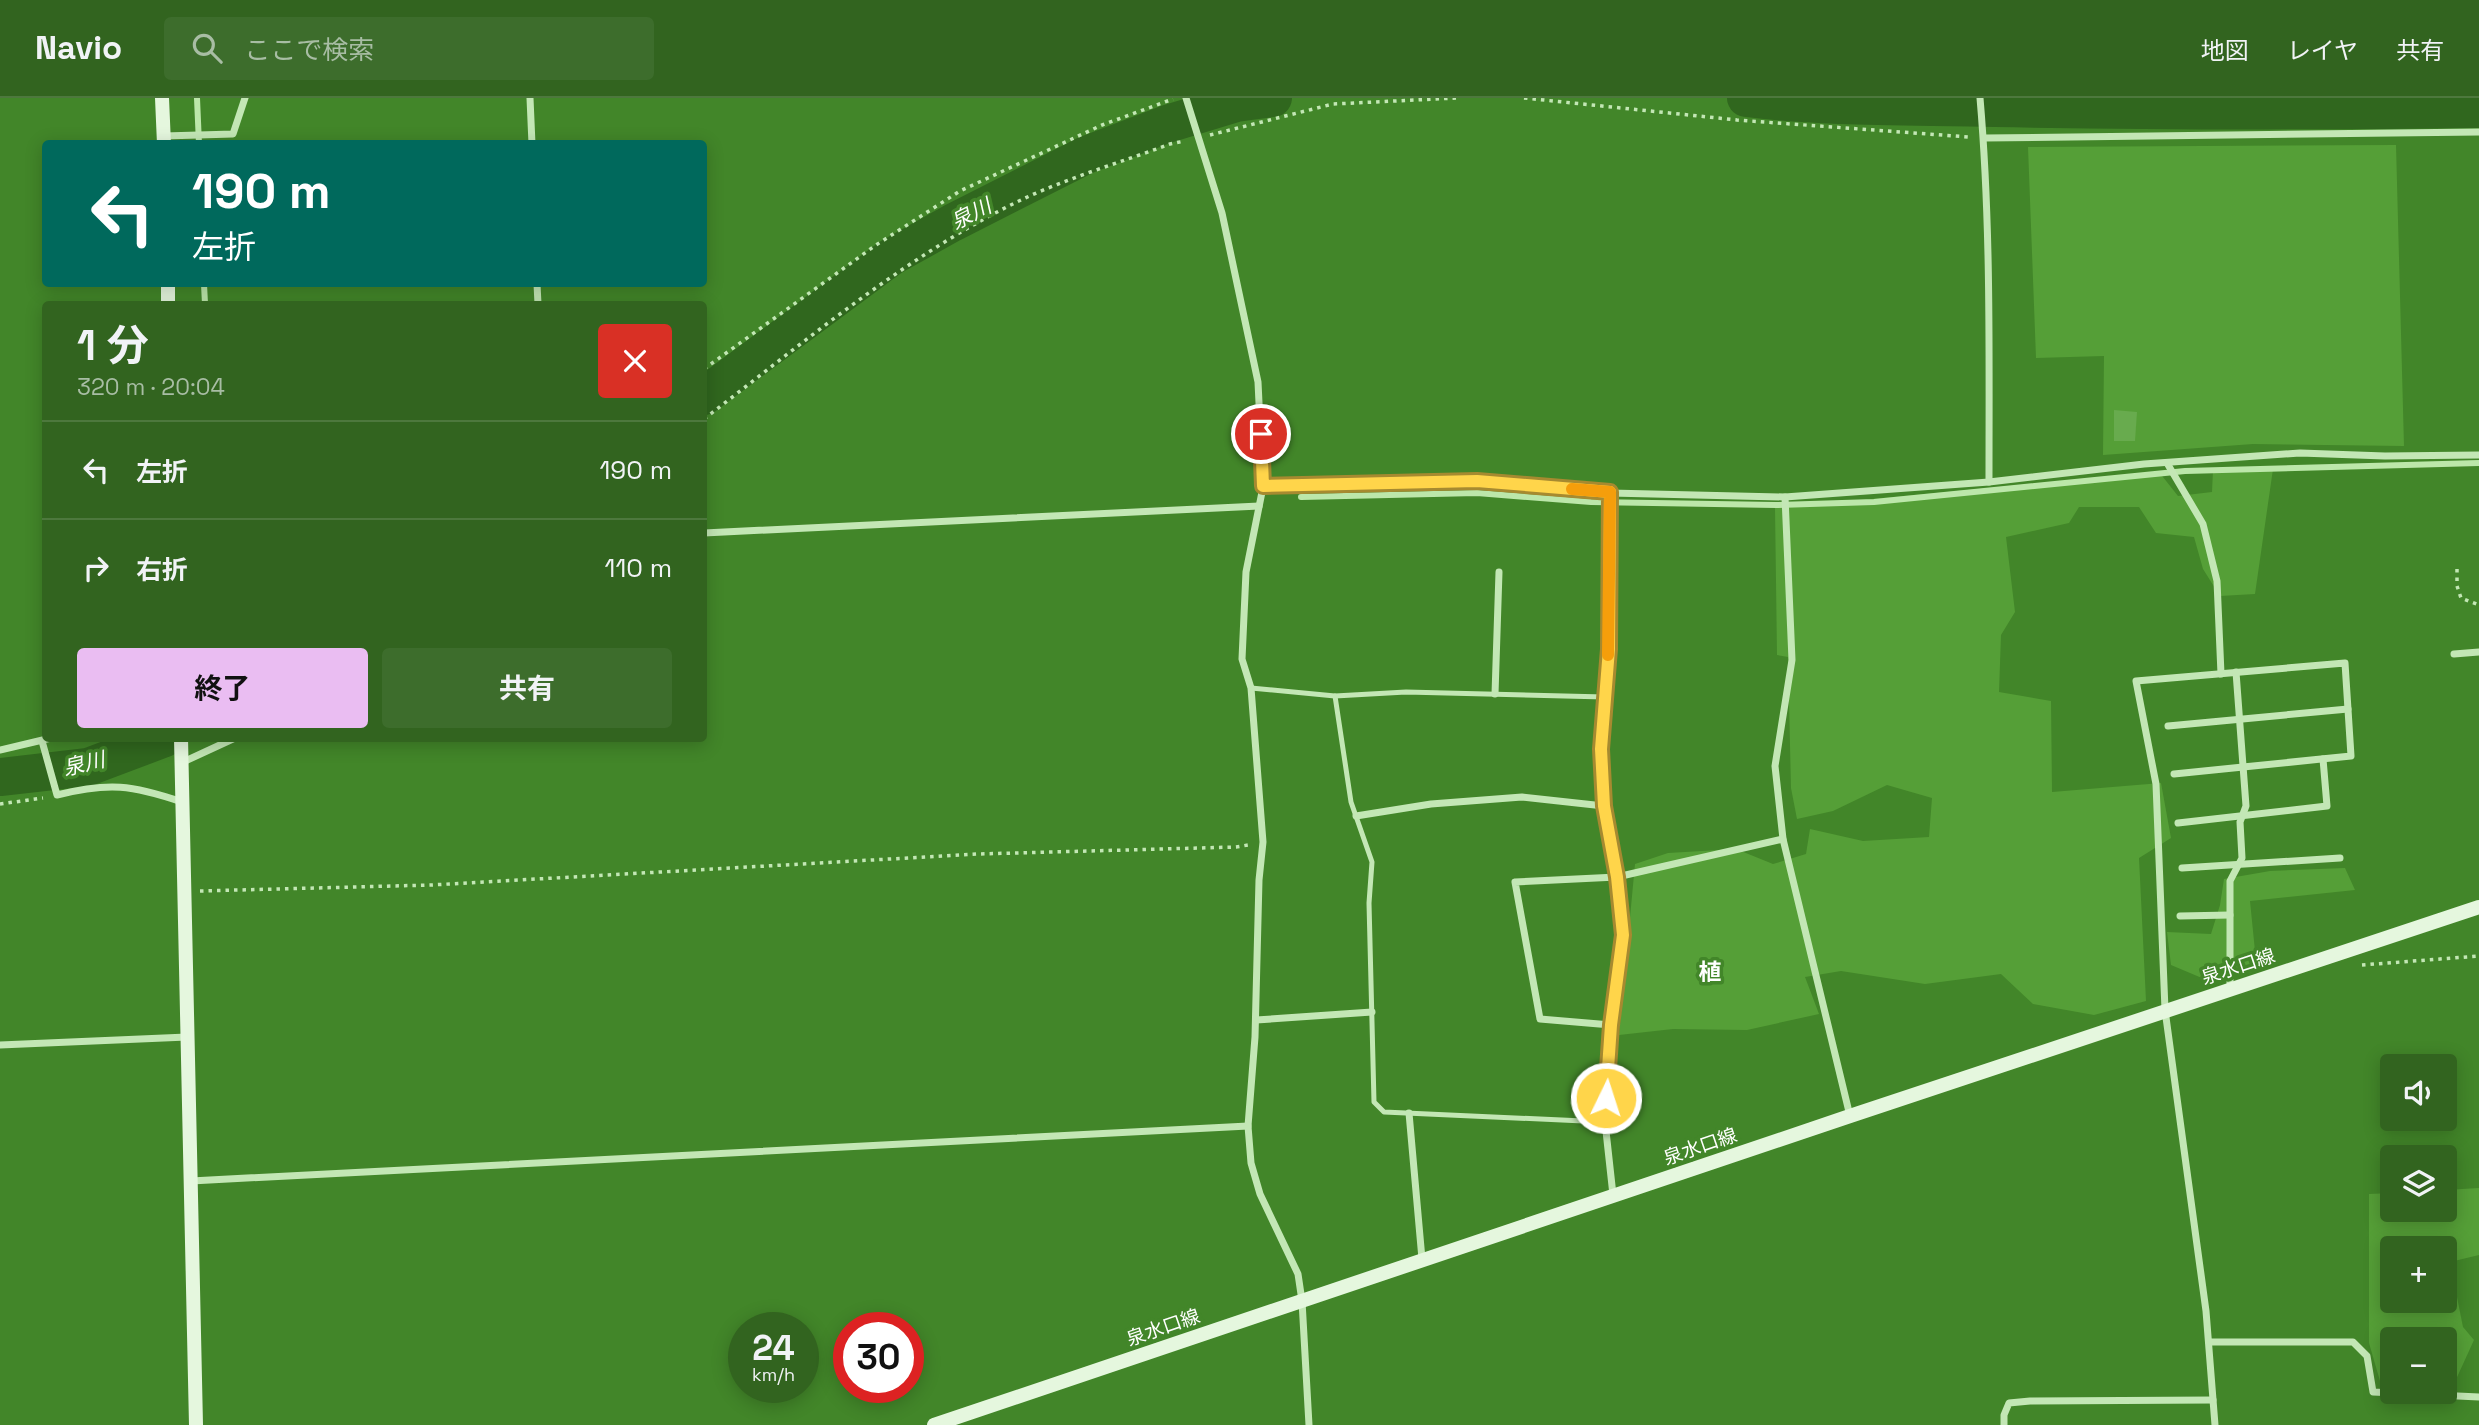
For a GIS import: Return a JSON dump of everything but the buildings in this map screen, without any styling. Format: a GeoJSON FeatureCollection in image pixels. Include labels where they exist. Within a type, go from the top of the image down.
{"type":"FeatureCollection","features":[{"type":"Feature","properties":{"kind":"main road"},"geometry":{"type":"LineString","coordinates":[[162,98],[164,140]]}},
{"type":"Feature","properties":{"kind":"main road"},"geometry":{"type":"LineString","coordinates":[[181,751],[196,1425]]}},
{"type":"Feature","properties":{"kind":"main road","name":"泉水口線"},"geometry":{"type":"LineString","coordinates":[[934,1425],[1613,1195],[2479,907]]}},
{"type":"Feature","properties":{"kind":"street"},"geometry":{"type":"LineString","coordinates":[[164,140],[233,134],[245,98]]}},
{"type":"Feature","properties":{"kind":"street"},"geometry":{"type":"LineString","coordinates":[[530,98],[532,140]]}},
{"type":"Feature","properties":{"kind":"street"},"geometry":{"type":"LineString","coordinates":[[1980,98],[1985,138],[1989,249],[1989,482]]}},
{"type":"Feature","properties":{"kind":"street"},"geometry":{"type":"LineString","coordinates":[[1187,101],[1222,213],[1258,382],[1263,486],[1246,572],[1242,659],[1251,688],[1263,842],[1259,880],[1256,1020],[1248,1126],[1251,1163],[1260,1194],[1298,1274],[1309,1425]]}},
{"type":"Feature","properties":{"kind":"street"},"geometry":{"type":"LineString","coordinates":[[1985,138],[2479,132]]}},
{"type":"Feature","properties":{"kind":"street"},"geometry":{"type":"LineString","coordinates":[[1263,486],[1477,481],[1610,492],[1785,497],[1989,482],[2167,463],[2300,453],[2479,455]]}},
{"type":"Feature","properties":{"kind":"street"},"geometry":{"type":"LineString","coordinates":[[2167,463],[2203,524],[2217,581],[2221,674]]}},
{"type":"Feature","properties":{"kind":"street"},"geometry":{"type":"LineString","coordinates":[[1610,492],[1609,649],[1601,749],[1604,806],[1617,877],[1623,935],[1611,1025],[1605,1122],[1613,1195]]}},
{"type":"Feature","properties":{"kind":"street"},"geometry":{"type":"LineString","coordinates":[[1785,497],[1792,660],[1775,766],[1783,839],[1850,1116]]}},
{"type":"Feature","properties":{"kind":"street"},"geometry":{"type":"LineString","coordinates":[[707,533],[1259,506]]}},
{"type":"Feature","properties":{"kind":"street"},"geometry":{"type":"LineString","coordinates":[[1495,694],[1499,572]]}},
{"type":"Feature","properties":{"kind":"street"},"geometry":{"type":"LineString","coordinates":[[2454,654],[2479,652]]}},
{"type":"Feature","properties":{"kind":"street"},"geometry":{"type":"LineString","coordinates":[[2174,774],[2351,756],[2346,663],[2136,681],[2156,785],[2165,1010],[2209,1342],[2215,1425]]}},
{"type":"Feature","properties":{"kind":"street"},"geometry":{"type":"LineString","coordinates":[[2230,989],[2230,881],[2242,858],[2240,822],[2246,806],[2236,672]]}},
{"type":"Feature","properties":{"kind":"street"},"geometry":{"type":"LineString","coordinates":[[2168,726],[2348,709]]}},
{"type":"Feature","properties":{"kind":"street"},"geometry":{"type":"LineString","coordinates":[[0,750],[46,742]]}},
{"type":"Feature","properties":{"kind":"street"},"geometry":{"type":"LineString","coordinates":[[181,751],[218,742]]}},
{"type":"Feature","properties":{"kind":"street"},"geometry":{"type":"LineString","coordinates":[[43,744],[56,792],[92,787],[138,788],[182,802]]}},
{"type":"Feature","properties":{"kind":"street"},"geometry":{"type":"LineString","coordinates":[[2178,823],[2327,806],[2323,758]]}},
{"type":"Feature","properties":{"kind":"street"},"geometry":{"type":"LineString","coordinates":[[1356,816],[1431,804],[1522,797],[1604,806]]}},
{"type":"Feature","properties":{"kind":"street"},"geometry":{"type":"LineString","coordinates":[[1611,1025],[1540,1019],[1514,882],[1617,877],[1783,839]]}},
{"type":"Feature","properties":{"kind":"street"},"geometry":{"type":"LineString","coordinates":[[2182,869],[2340,858]]}},
{"type":"Feature","properties":{"kind":"street"},"geometry":{"type":"LineString","coordinates":[[2180,916],[2230,915]]}},
{"type":"Feature","properties":{"kind":"street"},"geometry":{"type":"LineString","coordinates":[[1256,1020],[1372,1012]]}},
{"type":"Feature","properties":{"kind":"street"},"geometry":{"type":"LineString","coordinates":[[0,1045],[187,1037]]}},
{"type":"Feature","properties":{"kind":"street"},"geometry":{"type":"LineString","coordinates":[[1409,1113],[1423,1260]]}},
{"type":"Feature","properties":{"kind":"street"},"geometry":{"type":"LineString","coordinates":[[190,1182],[1248,1126]]}},
{"type":"Feature","properties":{"kind":"street"},"geometry":{"type":"LineString","coordinates":[[2209,1342],[2353,1342],[2367,1356],[2373,1392],[2479,1397]]}},
{"type":"Feature","properties":{"kind":"street"},"geometry":{"type":"LineString","coordinates":[[2004,1425],[2004,1415],[2009,1403],[2213,1401]]}},
{"type":"Feature","properties":{"kind":"lane"},"geometry":{"type":"LineString","coordinates":[[1251,688],[1335,696],[1406,692],[1605,697]]}},
{"type":"Feature","properties":{"kind":"lane"},"geometry":{"type":"LineString","coordinates":[[1335,696],[1351,802],[1372,862],[1369,903],[1374,1102],[1384,1112],[1605,1122]]}},
{"type":"Feature","properties":{"kind":"path"},"geometry":{"type":"LineString","coordinates":[[707,367],[876,245],[960,191],[1102,125],[1176,98]]}},
{"type":"Feature","properties":{"kind":"path"},"geometry":{"type":"LineString","coordinates":[[707,417],[840,315],[939,245],[1022,200],[1197,134],[1333,104],[1456,98]]}},
{"type":"Feature","properties":{"kind":"path"},"geometry":{"type":"LineString","coordinates":[[1524,98],[1737,120],[1985,138]]}},
{"type":"Feature","properties":{"kind":"path"},"geometry":{"type":"LineString","coordinates":[[2457,569],[2457,586],[2461,598],[2479,605]]}},
{"type":"Feature","properties":{"kind":"path"},"geometry":{"type":"LineString","coordinates":[[0,804],[56,792]]}},
{"type":"Feature","properties":{"kind":"path"},"geometry":{"type":"LineString","coordinates":[[184,891],[431,885],[978,854],[1236,847],[1263,842]]}},
{"type":"Feature","properties":{"kind":"path"},"geometry":{"type":"LineString","coordinates":[[2334,955],[2342,967],[2479,956]]}},
{"type":"Feature","properties":{"kind":"green space"},"geometry":{"type":"Polygon","coordinates":[[[2396,145],[2404,446],[2253,444],[2103,455],[2104,356],[2036,358],[2028,147],[2396,145]]]}},
{"type":"Feature","properties":{"kind":"green space"},"geometry":{"type":"Polygon","coordinates":[[[2273,469],[2255,594],[2220,596],[2203,569],[2194,537],[2156,533],[2139,507],[2079,507],[2069,523],[2006,537],[2015,612],[2001,635],[1999,692],[2051,701],[2052,792],[2161,783],[2171,838],[2139,858],[2146,1001],[2094,1015],[2033,1004],[2001,974],[1925,984],[1841,971],[1805,977],[1819,1014],[1747,1030],[1673,1029],[1619,1035],[1635,864],[1668,853],[1736,849],[1773,864],[1806,854],[1810,829],[1863,841],[1929,837],[1932,798],[1887,785],[1833,811],[1797,819],[1791,788],[1788,657],[1777,655],[1775,508],[2159,472],[2178,496],[2212,492],[2213,470],[2273,469]]]}},
{"type":"Feature","properties":{"kind":"green space"},"geometry":{"type":"Polygon","coordinates":[[[2345,868],[2355,890],[2250,901],[2257,971],[2209,981],[2171,965],[2167,932],[2211,934],[2224,879],[2270,871],[2345,868]]]}},
{"type":"Feature","properties":{"kind":"green space"},"geometry":{"type":"Polygon","coordinates":[[[2479,1188],[2479,1255],[2457,1260],[2457,1236],[2380,1236],[2380,1313],[2457,1313],[2457,1297],[2463,1327],[2474,1340],[2457,1377],[2457,1327],[2380,1327],[2380,1381],[2369,1343],[2369,1194],[2380,1194],[2380,1222],[2457,1222],[2457,1189],[2479,1188]]]}},
{"type":"Feature","properties":{"kind":"waterway"},"geometry":{"type":"LineString","coordinates":[[197,98],[199,140]]}},
{"type":"Feature","properties":{"kind":"waterway","name":"泉川"},"geometry":{"type":"LineString","coordinates":[[707,394],[891,257],[952,223],[1086,155],[1167,124],[1236,103],[1273,98]]}},
{"type":"Feature","properties":{"kind":"waterway","name":"泉川"},"geometry":{"type":"LineString","coordinates":[[1746,98],[1839,105],[2056,109],[2479,109]]}},
{"type":"Feature","properties":{"kind":"waterway"},"geometry":{"type":"LineString","coordinates":[[204,287],[205,301]]}},
{"type":"Feature","properties":{"kind":"waterway"},"geometry":{"type":"LineString","coordinates":[[1301,497],[1477,493],[1591,502],[1776,505],[1874,502],[2185,471],[2479,463]]}},
{"type":"Feature","properties":{"kind":"waterway","name":"泉川"},"geometry":{"type":"LineString","coordinates":[[150,745],[153,742]]}},
{"type":"Feature","properties":{"kind":"waterway","name":"泉川"},"geometry":{"type":"LineString","coordinates":[[0,777],[88,767],[154,742]]}},
{"type":"Feature","properties":{"kind":"slow traffic"},"geometry":{"type":"LineString","coordinates":[[1572,489],[1610,492],[1608,655]]}},
{"type":"Feature","properties":{"kind":"district","name":"植"},"geometry":{"type":"Point","coordinates":[1710,972]}},
{"type":"Feature","properties":{"kind":"route"},"geometry":{"type":"LineString","coordinates":[[1261,434],[1263,486],[1477,481],[1610,492],[1609,649],[1601,749],[1604,806],[1617,877],[1623,935],[1611,1025],[1606,1098]]}}]}
